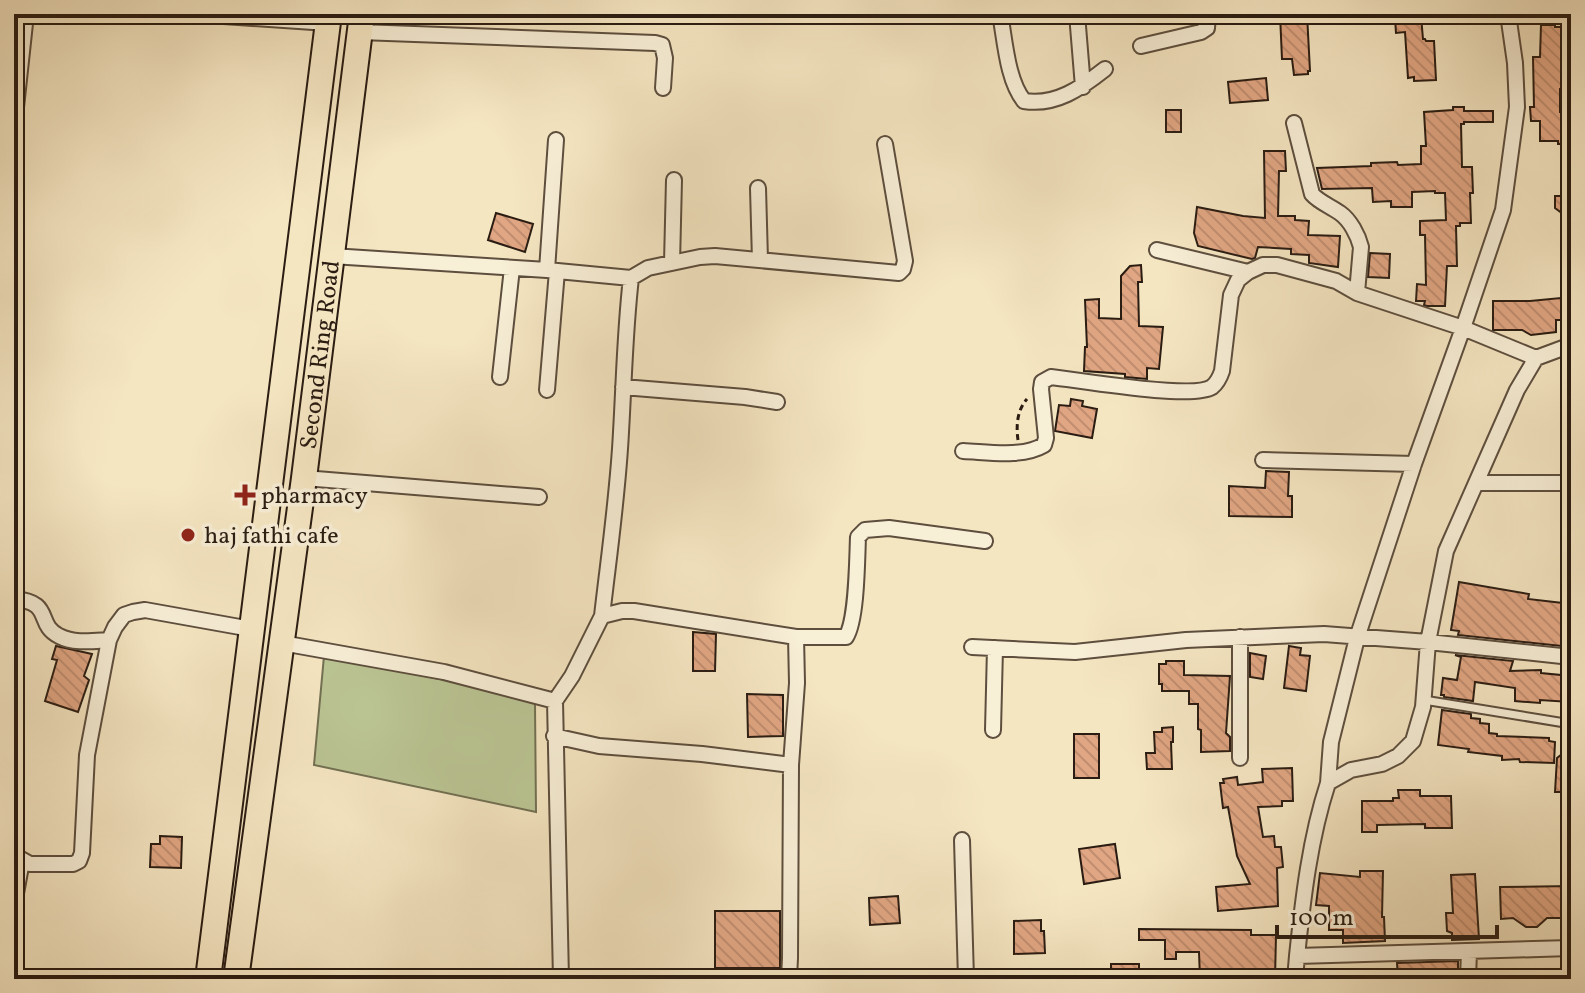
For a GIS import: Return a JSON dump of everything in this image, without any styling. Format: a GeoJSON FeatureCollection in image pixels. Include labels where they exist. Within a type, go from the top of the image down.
{"type":"FeatureCollection","features":[{"type":"Feature","properties":{"kind":"highway","name":"Second Ring Road"},"geometry":{"type":"LineString","coordinates":[[208,979],[328,18]]}},
{"type":"Feature","properties":{"kind":"highway","name":"Second Ring Road"},"geometry":{"type":"LineString","coordinates":[[236,979],[304,478],[361,23]]}},
{"type":"Feature","properties":{"kind":"street"},"geometry":{"type":"LineString","coordinates":[[14,126],[26,14]]}},
{"type":"Feature","properties":{"kind":"street"},"geometry":{"type":"LineString","coordinates":[[194,14],[328,18]]}},
{"type":"Feature","properties":{"kind":"street"},"geometry":{"type":"LineString","coordinates":[[1000,14],[1017,93],[1024,101],[1046,101],[1069,94],[1105,69]]}},
{"type":"Feature","properties":{"kind":"street"},"geometry":{"type":"LineString","coordinates":[[1077,14],[1083,87]]}},
{"type":"Feature","properties":{"kind":"street"},"geometry":{"type":"LineString","coordinates":[[1141,46],[1201,32],[1207,28],[1208,14]]}},
{"type":"Feature","properties":{"kind":"street"},"geometry":{"type":"LineString","coordinates":[[1295,979],[1319,811],[1328,783],[1331,742],[1357,638],[1503,210],[1517,107],[1508,14]]}},
{"type":"Feature","properties":{"kind":"street"},"geometry":{"type":"LineString","coordinates":[[361,23],[655,43],[662,45],[665,58],[663,88]]}},
{"type":"Feature","properties":{"kind":"street"},"geometry":{"type":"LineString","coordinates":[[1294,123],[1312,194],[1341,214],[1359,240],[1357,293]]}},
{"type":"Feature","properties":{"kind":"street"},"geometry":{"type":"LineString","coordinates":[[547,390],[556,140]]}},
{"type":"Feature","properties":{"kind":"street"},"geometry":{"type":"LineString","coordinates":[[332,256],[631,278],[648,268],[715,256],[899,273],[905,261],[885,144]]}},
{"type":"Feature","properties":{"kind":"street"},"geometry":{"type":"LineString","coordinates":[[672,263],[674,180]]}},
{"type":"Feature","properties":{"kind":"street"},"geometry":{"type":"LineString","coordinates":[[758,188],[760,260]]}},
{"type":"Feature","properties":{"kind":"street"},"geometry":{"type":"LineString","coordinates":[[1157,250],[1248,272]]}},
{"type":"Feature","properties":{"kind":"street"},"geometry":{"type":"LineString","coordinates":[[963,451],[1019,452],[1044,445],[1042,382],[1051,377],[1160,391],[1211,388],[1222,371],[1231,295],[1238,280],[1263,265],[1277,265],[1336,281],[1357,293],[1463,328],[1536,358]]}},
{"type":"Feature","properties":{"kind":"street"},"geometry":{"type":"LineString","coordinates":[[500,377],[512,268]]}},
{"type":"Feature","properties":{"kind":"street"},"geometry":{"type":"LineString","coordinates":[[561,979],[555,701],[572,676],[602,616],[621,434],[631,278]]}},
{"type":"Feature","properties":{"kind":"street"},"geometry":{"type":"LineString","coordinates":[[1328,783],[1351,770],[1382,764],[1398,756],[1413,741],[1424,700],[1428,642],[1446,551],[1494,438],[1536,358],[1571,345]]}},
{"type":"Feature","properties":{"kind":"street"},"geometry":{"type":"LineString","coordinates":[[14,368],[14,399]]}},
{"type":"Feature","properties":{"kind":"street"},"geometry":{"type":"LineString","coordinates":[[623,387],[777,402]]}},
{"type":"Feature","properties":{"kind":"street"},"geometry":{"type":"LineString","coordinates":[[1263,460],[1414,464]]}},
{"type":"Feature","properties":{"kind":"street"},"geometry":{"type":"LineString","coordinates":[[304,478],[539,497]]}},
{"type":"Feature","properties":{"kind":"street"},"geometry":{"type":"LineString","coordinates":[[1477,483],[1571,483]]}},
{"type":"Feature","properties":{"kind":"street"},"geometry":{"type":"LineString","coordinates":[[602,616],[634,611],[796,637],[843,638],[849,635],[858,537],[865,530],[889,528],[985,541]]}},
{"type":"Feature","properties":{"kind":"street"},"geometry":{"type":"LineString","coordinates":[[14,599],[34,603],[52,631],[59,636],[79,642],[109,640]]}},
{"type":"Feature","properties":{"kind":"street"},"geometry":{"type":"LineString","coordinates":[[14,904],[18,858],[45,866],[79,861],[87,755],[109,640],[124,615],[145,610],[251,629]]}},
{"type":"Feature","properties":{"kind":"street"},"geometry":{"type":"LineString","coordinates":[[972,647],[1075,652],[1186,640],[1324,634],[1571,657]]}},
{"type":"Feature","properties":{"kind":"street"},"geometry":{"type":"LineString","coordinates":[[789,979],[796,637]]}},
{"type":"Feature","properties":{"kind":"street"},"geometry":{"type":"LineString","coordinates":[[1240,637],[1240,758]]}},
{"type":"Feature","properties":{"kind":"street"},"geometry":{"type":"LineString","coordinates":[[282,643],[444,672],[555,701]]}},
{"type":"Feature","properties":{"kind":"street"},"geometry":{"type":"LineString","coordinates":[[993,730],[995,648]]}},
{"type":"Feature","properties":{"kind":"street"},"geometry":{"type":"LineString","coordinates":[[554,736],[599,746],[791,765]]}},
{"type":"Feature","properties":{"kind":"street"},"geometry":{"type":"LineString","coordinates":[[962,840],[966,979]]}},
{"type":"Feature","properties":{"kind":"street"},"geometry":{"type":"LineString","coordinates":[[1297,956],[1571,948]]}},
{"type":"Feature","properties":{"kind":"street"},"geometry":{"type":"LineString","coordinates":[[1468,979],[1469,951]]}},
{"type":"Feature","properties":{"kind":"lane"},"geometry":{"type":"LineString","coordinates":[[1424,700],[1571,724]]}},
{"type":"Feature","properties":{"kind":"path"},"geometry":{"type":"LineString","coordinates":[[1019,452],[1016,427],[1022,405],[1042,382]]}},
{"type":"Feature","properties":{"kind":"green space"},"geometry":{"type":"Polygon","coordinates":[[[324,656],[530,697],[535,704],[536,812],[314,765],[324,656]]]}},
{"type":"Feature","properties":{"kind":"building"},"geometry":{"type":"Polygon","coordinates":[[[1280,14],[1307,14],[1308,74],[1294,75],[1292,59],[1282,59],[1280,14]]]}},
{"type":"Feature","properties":{"kind":"building"},"geometry":{"type":"Polygon","coordinates":[[[1421,16],[1423,39],[1434,41],[1436,80],[1414,81],[1414,77],[1408,78],[1405,32],[1396,33],[1395,18],[1421,16]]]}},
{"type":"Feature","properties":{"kind":"building"},"geometry":{"type":"Polygon","coordinates":[[[1541,25],[1571,30],[1571,47],[1566,47],[1567,89],[1560,89],[1560,112],[1571,112],[1571,144],[1540,141],[1540,121],[1531,121],[1530,107],[1534,107],[1533,57],[1540,57],[1541,25]]]}},
{"type":"Feature","properties":{"kind":"building"},"geometry":{"type":"Polygon","coordinates":[[[1266,78],[1268,100],[1230,103],[1228,82],[1266,78]]]}},
{"type":"Feature","properties":{"kind":"building"},"geometry":{"type":"Polygon","coordinates":[[[1453,107],[1464,107],[1464,111],[1493,111],[1493,122],[1461,124],[1462,167],[1472,167],[1471,223],[1456,226],[1457,266],[1447,266],[1445,306],[1427,306],[1424,305],[1425,301],[1416,301],[1417,284],[1426,285],[1425,235],[1420,235],[1420,221],[1446,220],[1445,193],[1412,192],[1412,207],[1391,207],[1391,201],[1373,202],[1372,188],[1322,189],[1317,168],[1397,162],[1398,165],[1421,164],[1421,146],[1426,146],[1424,112],[1453,110],[1453,107]]]}},
{"type":"Feature","properties":{"kind":"building"},"geometry":{"type":"Polygon","coordinates":[[[1166,110],[1181,110],[1181,132],[1166,132],[1166,110]]]}},
{"type":"Feature","properties":{"kind":"building"},"geometry":{"type":"Polygon","coordinates":[[[1264,151],[1285,151],[1286,171],[1279,171],[1278,216],[1295,216],[1295,220],[1309,221],[1308,235],[1340,236],[1338,267],[1309,263],[1309,255],[1291,254],[1291,249],[1258,247],[1252,259],[1198,246],[1194,233],[1197,207],[1265,218],[1264,151]]]}},
{"type":"Feature","properties":{"kind":"building"},"geometry":{"type":"Polygon","coordinates":[[[1555,196],[1571,196],[1571,220],[1555,208],[1555,196]]]}},
{"type":"Feature","properties":{"kind":"building"},"geometry":{"type":"Polygon","coordinates":[[[496,213],[533,224],[525,252],[488,240],[496,213]]]}},
{"type":"Feature","properties":{"kind":"building"},"geometry":{"type":"Polygon","coordinates":[[[1370,253],[1390,254],[1389,278],[1368,277],[1370,253]]]}},
{"type":"Feature","properties":{"kind":"building"},"geometry":{"type":"Polygon","coordinates":[[[1141,265],[1142,282],[1138,282],[1139,326],[1163,327],[1159,369],[1147,368],[1147,379],[1084,371],[1087,347],[1085,300],[1099,299],[1099,318],[1121,319],[1121,276],[1130,266],[1141,265]]]}},
{"type":"Feature","properties":{"kind":"building"},"geometry":{"type":"Polygon","coordinates":[[[1571,297],[1571,320],[1556,320],[1556,332],[1531,335],[1522,330],[1493,330],[1493,301],[1571,297]]]}},
{"type":"Feature","properties":{"kind":"building"},"geometry":{"type":"Polygon","coordinates":[[[1071,399],[1083,401],[1082,406],[1097,409],[1092,438],[1055,431],[1059,405],[1070,406],[1071,399]]]}},
{"type":"Feature","properties":{"kind":"building"},"geometry":{"type":"Polygon","coordinates":[[[1266,471],[1289,472],[1288,496],[1292,496],[1292,517],[1229,516],[1229,486],[1265,488],[1266,471]]]}},
{"type":"Feature","properties":{"kind":"building"},"geometry":{"type":"Polygon","coordinates":[[[1459,582],[1529,594],[1528,599],[1571,604],[1571,647],[1458,635],[1459,631],[1451,630],[1459,582]]]}},
{"type":"Feature","properties":{"kind":"building"},"geometry":{"type":"Polygon","coordinates":[[[693,632],[716,634],[715,671],[693,671],[693,632]]]}},
{"type":"Feature","properties":{"kind":"building"},"geometry":{"type":"Polygon","coordinates":[[[56,646],[92,654],[84,676],[89,680],[78,712],[45,701],[57,660],[52,659],[56,646]]]}},
{"type":"Feature","properties":{"kind":"building"},"geometry":{"type":"Polygon","coordinates":[[[1289,646],[1301,648],[1300,655],[1310,656],[1306,691],[1284,688],[1289,646]]]}},
{"type":"Feature","properties":{"kind":"building"},"geometry":{"type":"Polygon","coordinates":[[[1250,653],[1266,656],[1263,679],[1250,677],[1250,653]]]}},
{"type":"Feature","properties":{"kind":"building"},"geometry":{"type":"Polygon","coordinates":[[[1455,655],[1513,661],[1510,671],[1541,670],[1541,673],[1571,676],[1570,702],[1515,701],[1515,688],[1475,682],[1473,701],[1444,697],[1441,695],[1443,678],[1457,680],[1461,657],[1455,655]]]}},
{"type":"Feature","properties":{"kind":"building"},"geometry":{"type":"Polygon","coordinates":[[[1166,661],[1184,661],[1184,675],[1230,676],[1226,733],[1230,737],[1230,751],[1201,752],[1198,704],[1189,704],[1189,691],[1162,691],[1162,684],[1159,684],[1159,664],[1166,664],[1166,661]]]}},
{"type":"Feature","properties":{"kind":"building"},"geometry":{"type":"Polygon","coordinates":[[[747,694],[783,695],[783,736],[748,737],[747,694]]]}},
{"type":"Feature","properties":{"kind":"building"},"geometry":{"type":"Polygon","coordinates":[[[1442,710],[1471,714],[1471,718],[1480,719],[1480,723],[1489,724],[1489,733],[1497,736],[1549,738],[1549,741],[1555,742],[1554,763],[1502,760],[1502,756],[1438,745],[1442,710]]]}},
{"type":"Feature","properties":{"kind":"building"},"geometry":{"type":"Polygon","coordinates":[[[1173,727],[1172,769],[1147,769],[1146,753],[1155,753],[1154,732],[1173,727]]]}},
{"type":"Feature","properties":{"kind":"building"},"geometry":{"type":"Polygon","coordinates":[[[1074,734],[1099,734],[1099,778],[1074,778],[1074,734]]]}},
{"type":"Feature","properties":{"kind":"building"},"geometry":{"type":"Polygon","coordinates":[[[1571,747],[1571,787],[1568,786],[1568,792],[1555,792],[1557,758],[1571,747]]]}},
{"type":"Feature","properties":{"kind":"building"},"geometry":{"type":"Polygon","coordinates":[[[1292,768],[1293,801],[1282,801],[1282,806],[1258,807],[1263,837],[1274,836],[1275,847],[1281,847],[1283,867],[1277,868],[1278,906],[1218,911],[1216,887],[1250,884],[1237,856],[1228,807],[1223,808],[1220,783],[1224,783],[1223,779],[1237,777],[1238,785],[1263,782],[1262,769],[1292,768]]]}},
{"type":"Feature","properties":{"kind":"building"},"geometry":{"type":"Polygon","coordinates":[[[1398,790],[1420,790],[1420,796],[1451,796],[1452,828],[1425,828],[1425,824],[1377,825],[1377,832],[1362,832],[1362,801],[1393,801],[1393,798],[1399,798],[1398,790]]]}},
{"type":"Feature","properties":{"kind":"building"},"geometry":{"type":"Polygon","coordinates":[[[160,836],[182,837],[181,868],[150,867],[151,844],[160,844],[160,836]]]}},
{"type":"Feature","properties":{"kind":"building"},"geometry":{"type":"Polygon","coordinates":[[[1115,844],[1120,878],[1084,884],[1079,849],[1115,844]]]}},
{"type":"Feature","properties":{"kind":"building"},"geometry":{"type":"Polygon","coordinates":[[[1360,871],[1383,871],[1385,941],[1343,943],[1343,930],[1329,930],[1329,906],[1316,905],[1320,873],[1360,877],[1360,871]]]}},
{"type":"Feature","properties":{"kind":"building"},"geometry":{"type":"Polygon","coordinates":[[[1475,874],[1479,939],[1452,940],[1452,933],[1447,931],[1446,913],[1453,913],[1451,875],[1475,874]]]}},
{"type":"Feature","properties":{"kind":"building"},"geometry":{"type":"Polygon","coordinates":[[[1571,886],[1571,918],[1547,918],[1537,927],[1526,927],[1513,918],[1501,919],[1500,887],[1571,886]]]}},
{"type":"Feature","properties":{"kind":"building"},"geometry":{"type":"Polygon","coordinates":[[[898,896],[900,923],[870,925],[869,898],[898,896]]]}},
{"type":"Feature","properties":{"kind":"building"},"geometry":{"type":"Polygon","coordinates":[[[715,911],[780,911],[780,968],[715,968],[715,911]]]}},
{"type":"Feature","properties":{"kind":"building"},"geometry":{"type":"Polygon","coordinates":[[[1041,920],[1045,953],[1014,954],[1014,921],[1041,920]]]}},
{"type":"Feature","properties":{"kind":"building"},"geometry":{"type":"Polygon","coordinates":[[[1139,929],[1251,930],[1251,935],[1276,935],[1275,979],[1200,979],[1199,952],[1176,952],[1176,959],[1165,959],[1165,940],[1139,940],[1139,929]]]}},
{"type":"Feature","properties":{"kind":"building"},"geometry":{"type":"Polygon","coordinates":[[[1458,961],[1458,979],[1398,979],[1397,963],[1458,961]]]}},
{"type":"Feature","properties":{"kind":"building"},"geometry":{"type":"Polygon","coordinates":[[[1111,964],[1139,964],[1139,979],[1111,979],[1111,964]]]}},
{"type":"Feature","properties":{"kind":"place","name":"pharmacy"},"geometry":{"type":"Point","coordinates":[245,495]}},
{"type":"Feature","properties":{"kind":"place","name":"haj fathi cafe"},"geometry":{"type":"Point","coordinates":[188,535]}}]}
